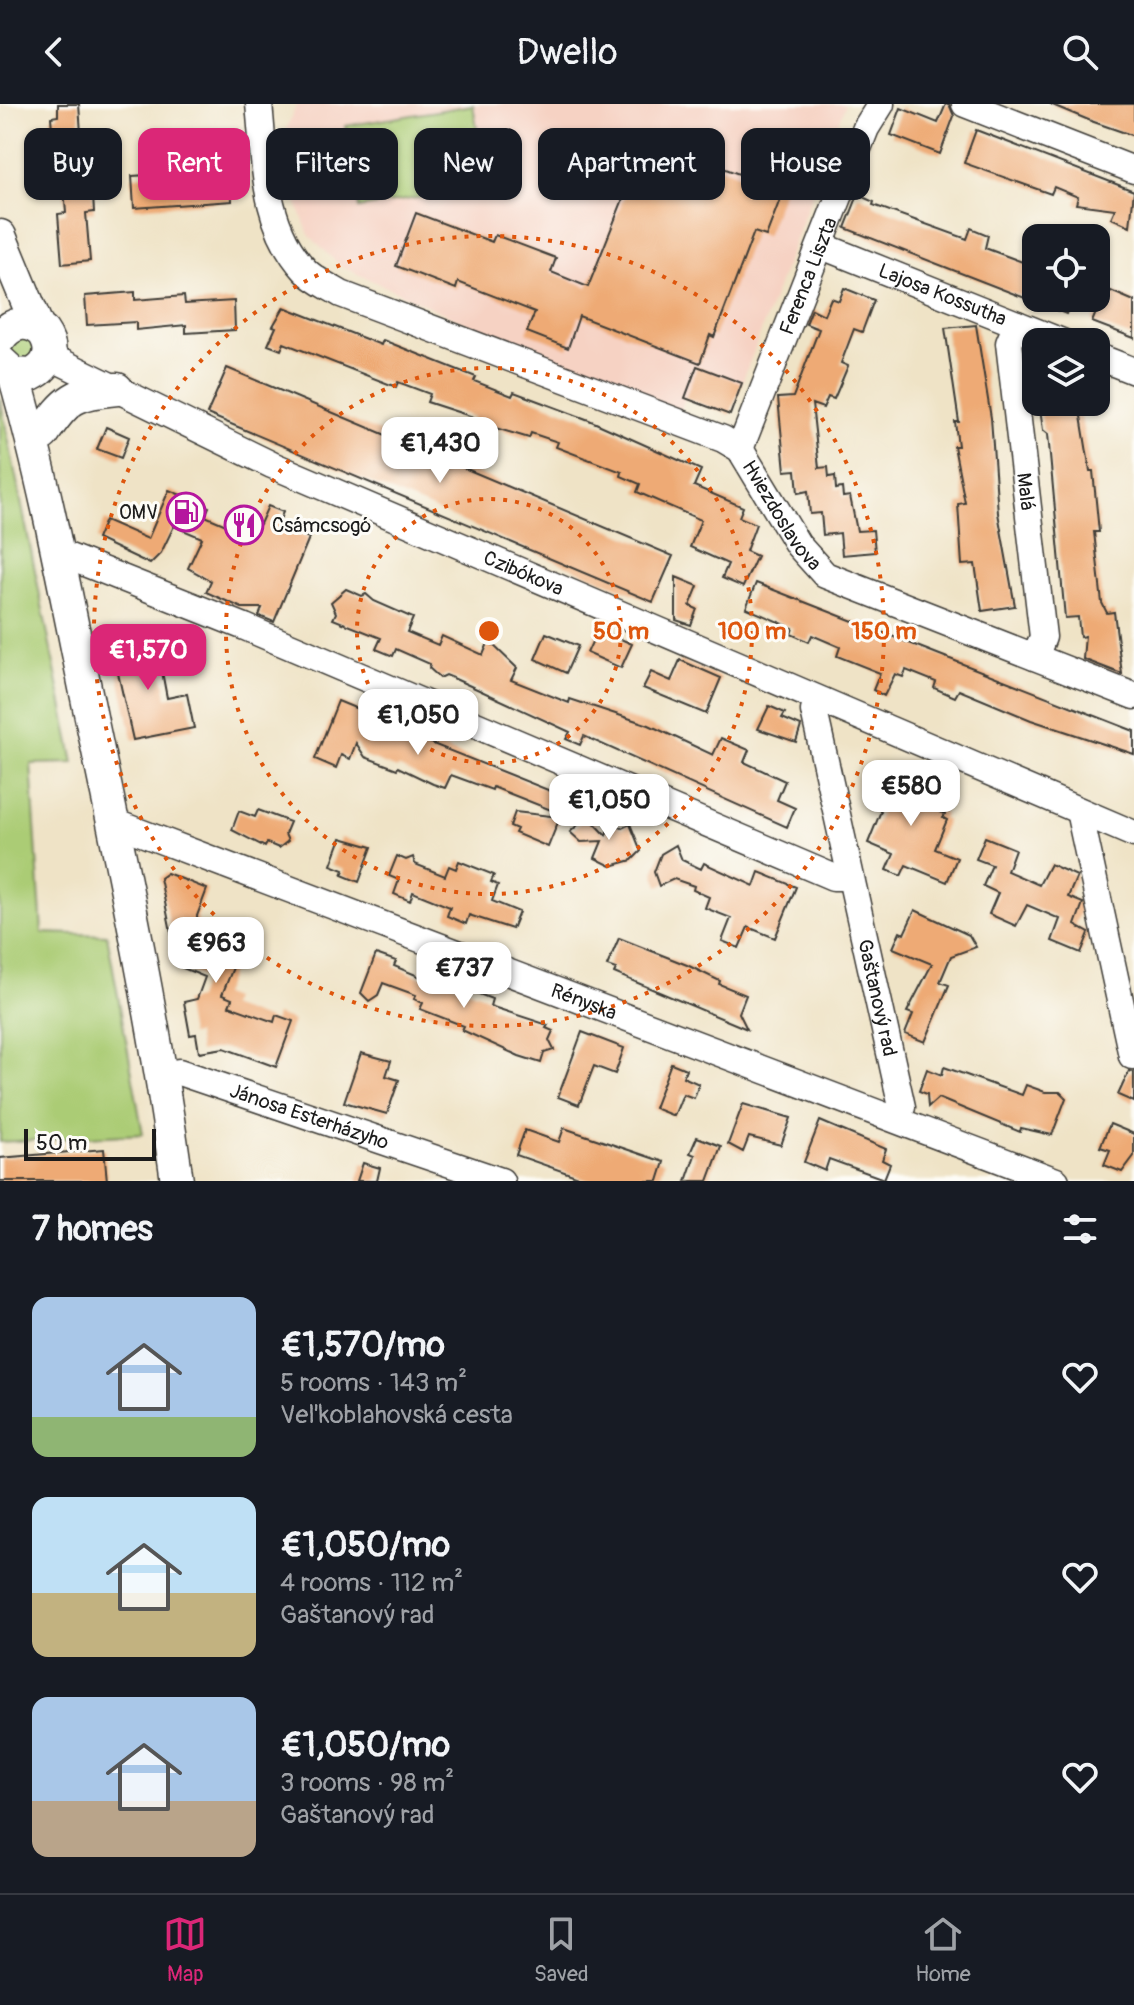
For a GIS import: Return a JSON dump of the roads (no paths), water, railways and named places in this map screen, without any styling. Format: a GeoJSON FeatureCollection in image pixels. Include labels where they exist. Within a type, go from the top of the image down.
{"type":"FeatureCollection","features":[{"type":"Feature","properties":{"kind":"main road"},"geometry":{"type":"LineString","coordinates":[[0,236],[57,552],[161,1075],[177,1181]]}},
{"type":"Feature","properties":{"kind":"main road"},"geometry":{"type":"LineString","coordinates":[[2,272],[43,434],[43,476]]}},
{"type":"Feature","properties":{"kind":"main road"},"geometry":{"type":"LineString","coordinates":[[43,434],[69,400],[82,392],[117,389]]}},
{"type":"Feature","properties":{"kind":"street","name":"Hviezdoslavova"},"geometry":{"type":"LineString","coordinates":[[259,104],[272,213],[281,236],[306,272],[341,294],[675,420],[740,449],[798,545],[825,575],[1134,696]]}},
{"type":"Feature","properties":{"kind":"street","name":"Ferenca Liszta"},"geometry":{"type":"LineString","coordinates":[[740,449],[866,128],[881,104]]}},
{"type":"Feature","properties":{"kind":"street"},"geometry":{"type":"LineString","coordinates":[[965,104],[1134,170]]}},
{"type":"Feature","properties":{"kind":"street","name":"Lajosa Kossutha"},"geometry":{"type":"LineString","coordinates":[[822,246],[1027,328]]}},
{"type":"Feature","properties":{"kind":"street","name":"Malá"},"geometry":{"type":"LineString","coordinates":[[1017,324],[1009,343],[1043,637],[1035,657]]}},
{"type":"Feature","properties":{"kind":"street","name":"Czibókova"},"geometry":{"type":"LineString","coordinates":[[22,350],[117,389],[272,465],[1134,834]]}},
{"type":"Feature","properties":{"kind":"street"},"geometry":{"type":"LineString","coordinates":[[1110,362],[1134,371]]}},
{"type":"Feature","properties":{"kind":"street"},"geometry":{"type":"LineString","coordinates":[[57,552],[260,634],[833,877],[850,877]]}},
{"type":"Feature","properties":{"kind":"street","name":"Gaštanový rad"},"geometry":{"type":"LineString","coordinates":[[817,699],[814,711],[902,1107],[895,1118]]}},
{"type":"Feature","properties":{"kind":"street"},"geometry":{"type":"LineString","coordinates":[[1079,811],[1132,1056]]}},
{"type":"Feature","properties":{"kind":"street","name":"Rényska"},"geometry":{"type":"LineString","coordinates":[[113,822],[1056,1181]]}},
{"type":"Feature","properties":{"kind":"street","name":"Jánosa Esterházyho"},"geometry":{"type":"LineString","coordinates":[[161,1075],[179,1072],[501,1181]]}},
{"type":"Feature","properties":{"kind":"place","name":"OMV"},"geometry":{"type":"Point","coordinates":[186,512]}},
{"type":"Feature","properties":{"kind":"place","name":"Csámcsogó"},"geometry":{"type":"Point","coordinates":[244,525]}}]}
